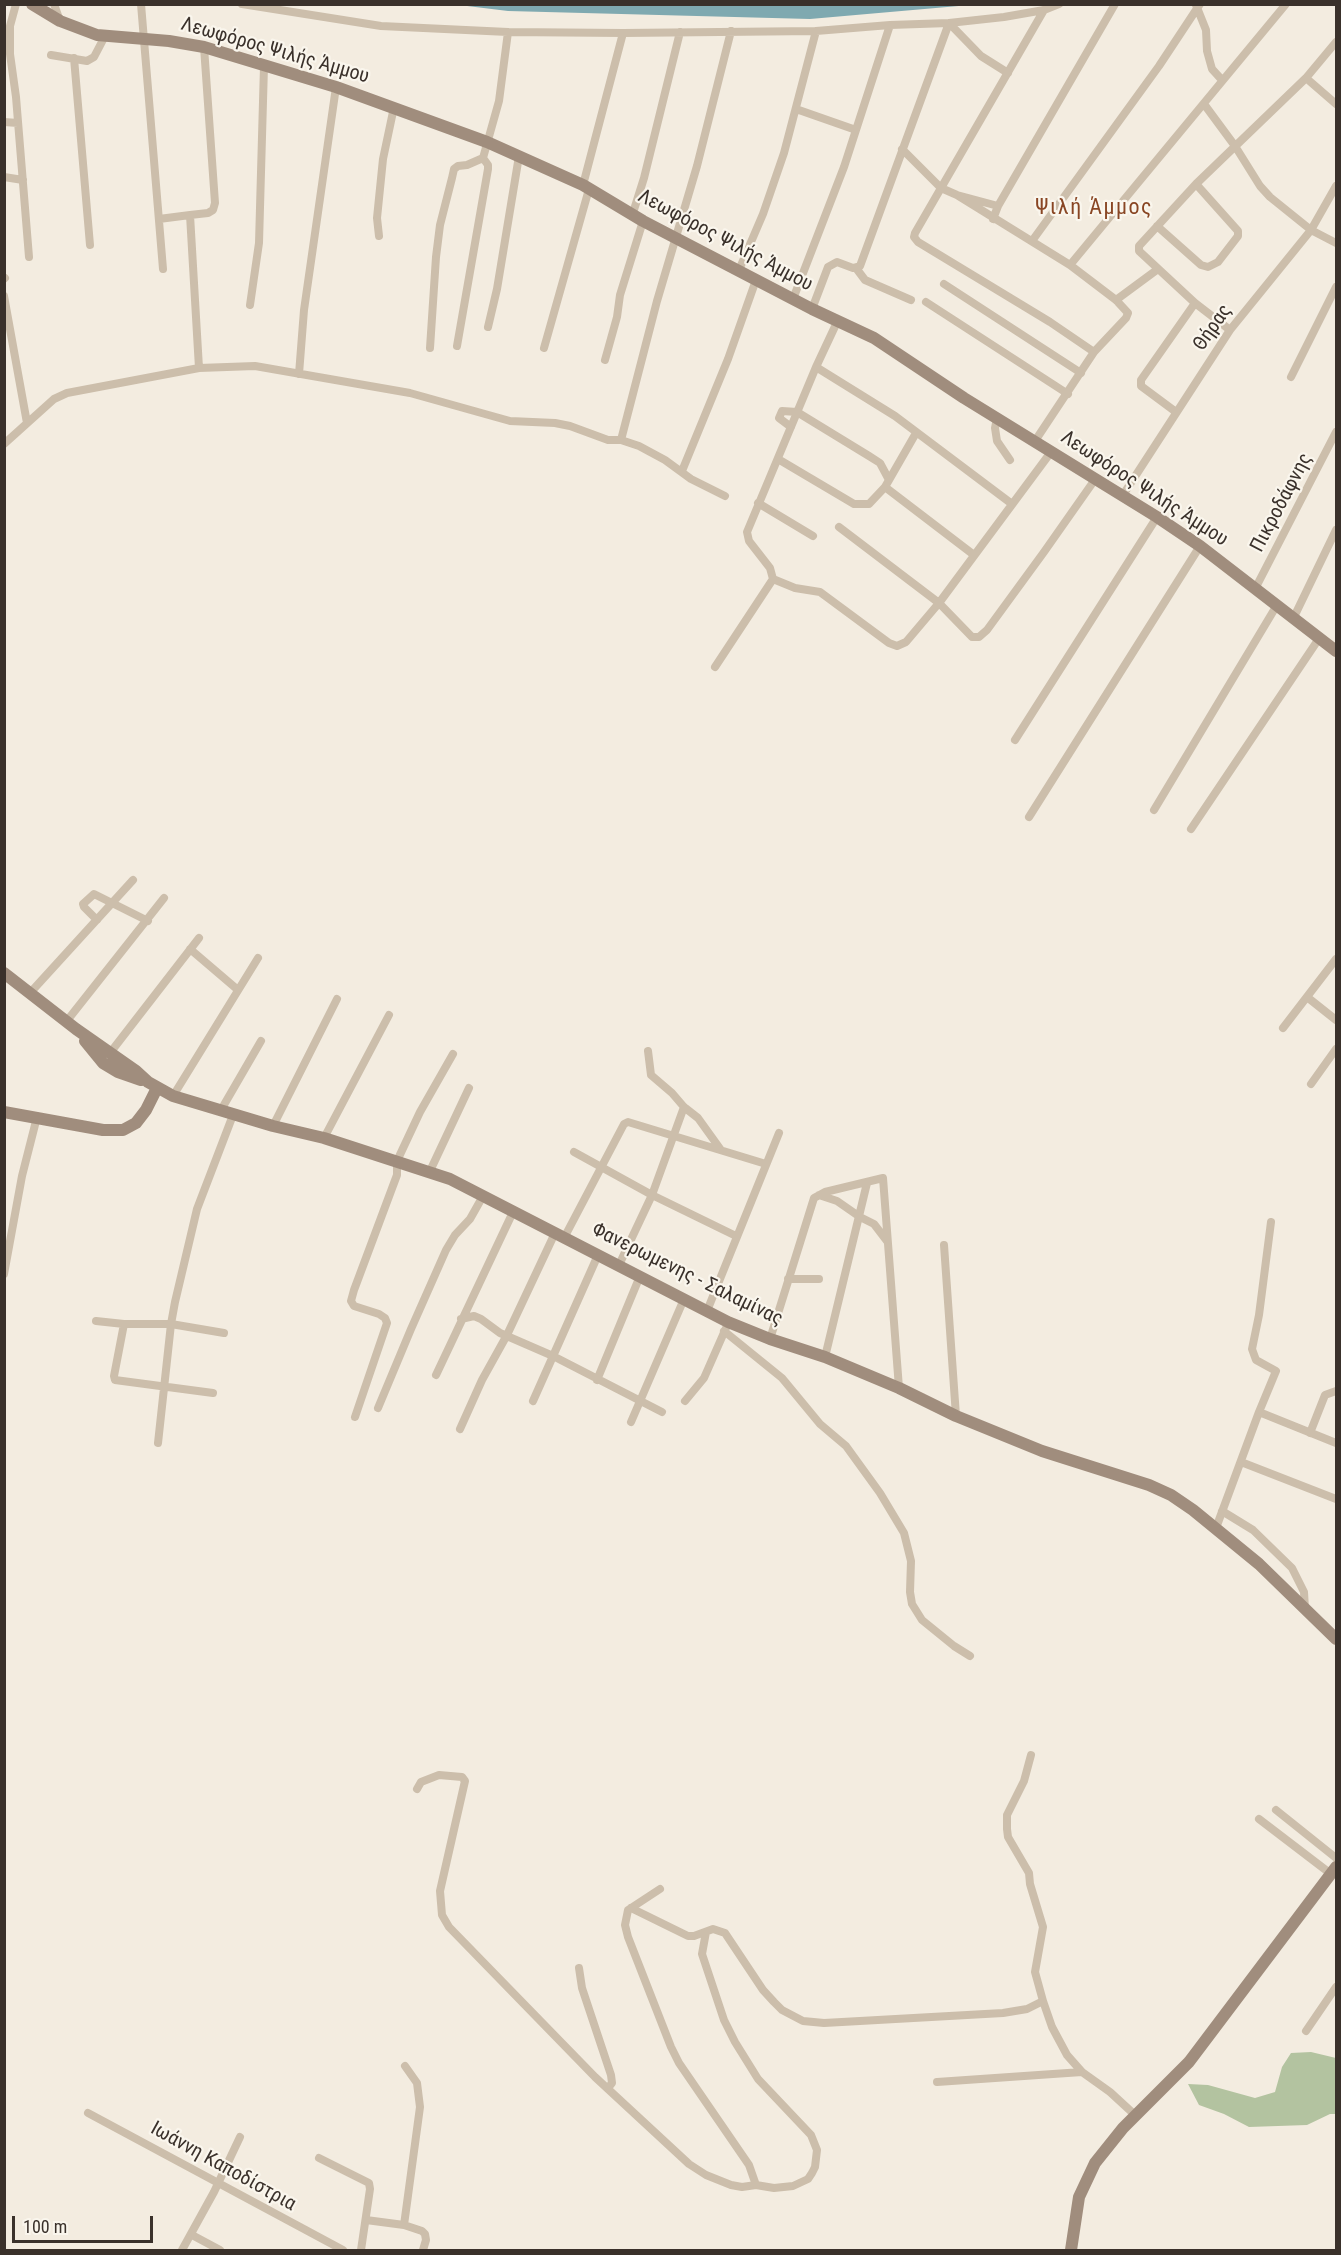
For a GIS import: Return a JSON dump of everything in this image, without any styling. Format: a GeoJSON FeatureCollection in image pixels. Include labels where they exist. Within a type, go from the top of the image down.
{"type":"FeatureCollection","features":[{"type":"Feature","properties":{"kind":"street"},"geometry":{"type":"LineString","coordinates":[[16,4],[10,26],[7,55],[18,123],[29,257]]}},
{"type":"Feature","properties":{"kind":"street","name":"Λεωφόρος Ψιλής Άμμου"},"geometry":{"type":"LineString","coordinates":[[32,4],[79,30],[105,36],[169,40],[204,47],[336,87],[487,142],[586,187],[638,218],[793,300],[874,338],[1200,546],[1336,651]]}},
{"type":"Feature","properties":{"kind":"street"},"geometry":{"type":"LineString","coordinates":[[54,4],[60,21]]}},
{"type":"Feature","properties":{"kind":"street"},"geometry":{"type":"LineString","coordinates":[[141,4],[163,270]]}},
{"type":"Feature","properties":{"kind":"street"},"geometry":{"type":"LineString","coordinates":[[242,4],[381,26],[508,32],[622,33],[816,31],[949,23],[1004,17],[1044,10],[1059,4]]}},
{"type":"Feature","properties":{"kind":"street"},"geometry":{"type":"LineString","coordinates":[[993,219],[998,206],[1115,4]]}},
{"type":"Feature","properties":{"kind":"street"},"geometry":{"type":"LineString","coordinates":[[1070,265],[1286,4]]}},
{"type":"Feature","properties":{"kind":"street"},"geometry":{"type":"LineString","coordinates":[[1198,5],[1206,30],[1207,51],[1212,69],[1222,80]]}},
{"type":"Feature","properties":{"kind":"street"},"geometry":{"type":"LineString","coordinates":[[1032,241],[1159,66],[1198,5]]}},
{"type":"Feature","properties":{"kind":"street"},"geometry":{"type":"LineString","coordinates":[[1044,10],[915,232],[915,237],[918,242],[1006,293],[1094,352]]}},
{"type":"Feature","properties":{"kind":"street"},"geometry":{"type":"LineString","coordinates":[[949,23],[981,56],[1008,74]]}},
{"type":"Feature","properties":{"kind":"street"},"geometry":{"type":"LineString","coordinates":[[856,268],[860,266],[949,23]]}},
{"type":"Feature","properties":{"kind":"street"},"geometry":{"type":"LineString","coordinates":[[793,300],[856,130],[890,25]]}},
{"type":"Feature","properties":{"kind":"street"},"geometry":{"type":"LineString","coordinates":[[621,440],[657,301],[700,157],[731,31]]}},
{"type":"Feature","properties":{"kind":"street"},"geometry":{"type":"LineString","coordinates":[[739,270],[774,185],[816,31]]}},
{"type":"Feature","properties":{"kind":"street"},"geometry":{"type":"LineString","coordinates":[[457,346],[488,169],[483,158],[499,101],[508,32]]}},
{"type":"Feature","properties":{"kind":"street"},"geometry":{"type":"LineString","coordinates":[[605,360],[617,317],[644,178],[680,32]]}},
{"type":"Feature","properties":{"kind":"street"},"geometry":{"type":"LineString","coordinates":[[544,348],[586,187],[622,33]]}},
{"type":"Feature","properties":{"kind":"street"},"geometry":{"type":"LineString","coordinates":[[51,55],[87,61],[94,57],[105,36]]}},
{"type":"Feature","properties":{"kind":"street"},"geometry":{"type":"LineString","coordinates":[[1230,330],[1195,303],[1139,251],[1142,242],[1196,184],[1306,78],[1336,42]]}},
{"type":"Feature","properties":{"kind":"street"},"geometry":{"type":"LineString","coordinates":[[159,219],[208,213],[213,210],[215,203],[204,47]]}},
{"type":"Feature","properties":{"kind":"street"},"geometry":{"type":"LineString","coordinates":[[74,58],[90,245]]}},
{"type":"Feature","properties":{"kind":"street"},"geometry":{"type":"LineString","coordinates":[[250,304],[259,243],[264,66]]}},
{"type":"Feature","properties":{"kind":"street"},"geometry":{"type":"LineString","coordinates":[[1306,78],[1336,104]]}},
{"type":"Feature","properties":{"kind":"street"},"geometry":{"type":"LineString","coordinates":[[300,374],[304,310],[336,87]]}},
{"type":"Feature","properties":{"kind":"street"},"geometry":{"type":"LineString","coordinates":[[1203,104],[1270,197],[1311,230],[1336,243]]}},
{"type":"Feature","properties":{"kind":"street"},"geometry":{"type":"LineString","coordinates":[[379,236],[377,218],[383,159],[394,107]]}},
{"type":"Feature","properties":{"kind":"street"},"geometry":{"type":"LineString","coordinates":[[796,109],[856,130]]}},
{"type":"Feature","properties":{"kind":"street"},"geometry":{"type":"LineString","coordinates":[[4,122],[18,123]]}},
{"type":"Feature","properties":{"kind":"street"},"geometry":{"type":"LineString","coordinates":[[902,149],[941,188],[957,195],[998,206]]}},
{"type":"Feature","properties":{"kind":"street"},"geometry":{"type":"LineString","coordinates":[[488,327],[519,156]]}},
{"type":"Feature","properties":{"kind":"street"},"geometry":{"type":"LineString","coordinates":[[430,348],[436,257],[454,169],[483,158]]}},
{"type":"Feature","properties":{"kind":"street"},"geometry":{"type":"LineString","coordinates":[[4,177],[23,180]]}},
{"type":"Feature","properties":{"kind":"street"},"geometry":{"type":"LineString","coordinates":[[1157,226],[1201,265],[1208,267],[1218,262],[1238,236],[1238,231],[1215,208],[1196,184]]}},
{"type":"Feature","properties":{"kind":"street","name":"Θήρας"},"geometry":{"type":"LineString","coordinates":[[1123,495],[1230,330],[1311,230],[1336,186]]}},
{"type":"Feature","properties":{"kind":"street"},"geometry":{"type":"LineString","coordinates":[[957,195],[1070,265],[1116,300],[1128,313],[1094,352],[1035,441]]}},
{"type":"Feature","properties":{"kind":"street"},"geometry":{"type":"LineString","coordinates":[[190,215],[199,368]]}},
{"type":"Feature","properties":{"kind":"street"},"geometry":{"type":"LineString","coordinates":[[812,309],[828,267],[837,262],[856,268],[865,280],[911,300]]}},
{"type":"Feature","properties":{"kind":"street"},"geometry":{"type":"LineString","coordinates":[[1116,300],[1158,269]]}},
{"type":"Feature","properties":{"kind":"street"},"geometry":{"type":"LineString","coordinates":[[682,471],[728,359],[756,280]]}},
{"type":"Feature","properties":{"kind":"street"},"geometry":{"type":"LineString","coordinates":[[944,284],[1081,373]]}},
{"type":"Feature","properties":{"kind":"street"},"geometry":{"type":"LineString","coordinates":[[1291,377],[1336,287]]}},
{"type":"Feature","properties":{"kind":"street"},"geometry":{"type":"LineString","coordinates":[[4,296],[27,423]]}},
{"type":"Feature","properties":{"kind":"street"},"geometry":{"type":"LineString","coordinates":[[926,303],[1068,394]]}},
{"type":"Feature","properties":{"kind":"street"},"geometry":{"type":"LineString","coordinates":[[1176,412],[1141,386],[1141,380],[1195,303]]}},
{"type":"Feature","properties":{"kind":"street"},"geometry":{"type":"LineString","coordinates":[[715,667],[773,579],[770,567],[747,538],[758,503],[838,320]]}},
{"type":"Feature","properties":{"kind":"street"},"geometry":{"type":"LineString","coordinates":[[4,444],[54,399],[67,393],[199,368],[255,366],[410,393],[510,421],[555,423],[608,440],[621,440],[651,452],[691,478],[725,496]]}},
{"type":"Feature","properties":{"kind":"street"},"geometry":{"type":"LineString","coordinates":[[816,367],[895,416],[1012,504]]}},
{"type":"Feature","properties":{"kind":"street"},"geometry":{"type":"LineString","coordinates":[[791,427],[779,418],[782,411],[797,412],[880,463],[888,478]]}},
{"type":"Feature","properties":{"kind":"street"},"geometry":{"type":"LineString","coordinates":[[997,418],[995,428],[997,441],[1010,460]]}},
{"type":"Feature","properties":{"kind":"street","name":"Πικροδάφνης"},"geometry":{"type":"LineString","coordinates":[[1255,589],[1336,432]]}},
{"type":"Feature","properties":{"kind":"street"},"geometry":{"type":"LineString","coordinates":[[778,459],[854,504],[868,504],[885,487],[888,478],[916,433]]}},
{"type":"Feature","properties":{"kind":"street"},"geometry":{"type":"LineString","coordinates":[[773,579],[795,588],[820,592],[889,643],[897,646],[906,642],[939,603],[1052,452]]}},
{"type":"Feature","properties":{"kind":"street"},"geometry":{"type":"LineString","coordinates":[[839,528],[939,603],[972,637],[978,637],[987,630],[1096,478]]}},
{"type":"Feature","properties":{"kind":"street"},"geometry":{"type":"LineString","coordinates":[[885,487],[974,555]]}},
{"type":"Feature","properties":{"kind":"street"},"geometry":{"type":"LineString","coordinates":[[758,503],[813,536]]}},
{"type":"Feature","properties":{"kind":"street"},"geometry":{"type":"LineString","coordinates":[[1015,740],[1157,517]]}},
{"type":"Feature","properties":{"kind":"street"},"geometry":{"type":"LineString","coordinates":[[1294,617],[1336,530]]}},
{"type":"Feature","properties":{"kind":"street"},"geometry":{"type":"LineString","coordinates":[[1029,817],[1200,546]]}},
{"type":"Feature","properties":{"kind":"street"},"geometry":{"type":"LineString","coordinates":[[1154,810],[1277,605]]}},
{"type":"Feature","properties":{"kind":"street"},"geometry":{"type":"LineString","coordinates":[[1191,829],[1320,637]]}},
{"type":"Feature","properties":{"kind":"street"},"geometry":{"type":"LineString","coordinates":[[30,993],[133,880]]}},
{"type":"Feature","properties":{"kind":"street"},"geometry":{"type":"LineString","coordinates":[[97,920],[84,907],[90,897],[98,895],[147,921]]}},
{"type":"Feature","properties":{"kind":"street"},"geometry":{"type":"LineString","coordinates":[[4,1113],[103,1130],[123,1130],[136,1123],[141,1117],[152,1085],[118,1072],[103,1063],[71,1025],[164,898]]}},
{"type":"Feature","properties":{"kind":"street"},"geometry":{"type":"LineString","coordinates":[[110,1053],[199,938]]}},
{"type":"Feature","properties":{"kind":"street"},"geometry":{"type":"LineString","coordinates":[[190,949],[238,990]]}},
{"type":"Feature","properties":{"kind":"street"},"geometry":{"type":"LineString","coordinates":[[173,1096],[258,958]]}},
{"type":"Feature","properties":{"kind":"street"},"geometry":{"type":"LineString","coordinates":[[1283,1028],[1336,959]]}},
{"type":"Feature","properties":{"kind":"street","name":"Φανερωμενης - Σαλαμίνας"},"geometry":{"type":"LineString","coordinates":[[4,973],[152,1085],[173,1096],[273,1126],[324,1138],[430,1172],[483,1196],[619,1265],[706,1311],[726,1326],[825,1357],[899,1388],[956,1416],[1042,1451],[1149,1485],[1171,1495],[1259,1564],[1336,1639]]}},
{"type":"Feature","properties":{"kind":"street"},"geometry":{"type":"LineString","coordinates":[[1307,997],[1336,1020]]}},
{"type":"Feature","properties":{"kind":"street"},"geometry":{"type":"LineString","coordinates":[[273,1126],[337,999]]}},
{"type":"Feature","properties":{"kind":"street"},"geometry":{"type":"LineString","coordinates":[[324,1138],[389,1014]]}},
{"type":"Feature","properties":{"kind":"street"},"geometry":{"type":"LineString","coordinates":[[158,1443],[171,1324],[197,1209],[227,1113],[261,1041]]}},
{"type":"Feature","properties":{"kind":"street"},"geometry":{"type":"LineString","coordinates":[[1311,1084],[1336,1049]]}},
{"type":"Feature","properties":{"kind":"street"},"geometry":{"type":"LineString","coordinates":[[648,1051],[651,1075],[701,1121],[721,1151]]}},
{"type":"Feature","properties":{"kind":"street"},"geometry":{"type":"LineString","coordinates":[[355,1417],[387,1323],[385,1318],[379,1314],[354,1306],[351,1301],[397,1175],[397,1161],[420,1112],[453,1054]]}},
{"type":"Feature","properties":{"kind":"street"},"geometry":{"type":"LineString","coordinates":[[430,1172],[469,1088]]}},
{"type":"Feature","properties":{"kind":"street"},"geometry":{"type":"LineString","coordinates":[[619,1265],[652,1195],[684,1107]]}},
{"type":"Feature","properties":{"kind":"street"},"geometry":{"type":"LineString","coordinates":[[4,1274],[16,1204],[37,1117]]}},
{"type":"Feature","properties":{"kind":"street"},"geometry":{"type":"LineString","coordinates":[[460,1429],[482,1380],[560,1236],[603,1167],[624,1124],[628,1122],[766,1164]]}},
{"type":"Feature","properties":{"kind":"street"},"geometry":{"type":"LineString","coordinates":[[706,1311],[779,1133]]}},
{"type":"Feature","properties":{"kind":"street"},"geometry":{"type":"LineString","coordinates":[[574,1152],[652,1195],[736,1236]]}},
{"type":"Feature","properties":{"kind":"street"},"geometry":{"type":"LineString","coordinates":[[770,1339],[814,1198],[819,1194],[883,1178],[899,1388]]}},
{"type":"Feature","properties":{"kind":"street"},"geometry":{"type":"LineString","coordinates":[[825,1357],[867,1183]]}},
{"type":"Feature","properties":{"kind":"street"},"geometry":{"type":"LineString","coordinates":[[819,1194],[837,1201],[874,1224],[887,1241]]}},
{"type":"Feature","properties":{"kind":"street"},"geometry":{"type":"LineString","coordinates":[[378,1408],[449,1244],[470,1219],[483,1196]]}},
{"type":"Feature","properties":{"kind":"street"},"geometry":{"type":"LineString","coordinates":[[436,1375],[513,1212]]}},
{"type":"Feature","properties":{"kind":"street"},"geometry":{"type":"LineString","coordinates":[[1216,1528],[1276,1371],[1256,1360],[1252,1349],[1259,1315],[1271,1222]]}},
{"type":"Feature","properties":{"kind":"street"},"geometry":{"type":"LineString","coordinates":[[944,1245],[956,1416]]}},
{"type":"Feature","properties":{"kind":"street"},"geometry":{"type":"LineString","coordinates":[[533,1401],[598,1255]]}},
{"type":"Feature","properties":{"kind":"street"},"geometry":{"type":"LineString","coordinates":[[597,1380],[640,1276]]}},
{"type":"Feature","properties":{"kind":"street"},"geometry":{"type":"LineString","coordinates":[[788,1279],[819,1279]]}},
{"type":"Feature","properties":{"kind":"street"},"geometry":{"type":"LineString","coordinates":[[631,1422],[684,1299]]}},
{"type":"Feature","properties":{"kind":"street"},"geometry":{"type":"LineString","coordinates":[[461,1319],[474,1316],[507,1335],[662,1412]]}},
{"type":"Feature","properties":{"kind":"street"},"geometry":{"type":"LineString","coordinates":[[96,1321],[124,1324],[171,1324],[224,1333]]}},
{"type":"Feature","properties":{"kind":"street"},"geometry":{"type":"LineString","coordinates":[[124,1324],[115,1380],[213,1393]]}},
{"type":"Feature","properties":{"kind":"street"},"geometry":{"type":"LineString","coordinates":[[685,1401],[704,1378],[726,1326],[782,1378],[820,1424],[846,1446],[891,1508],[904,1533],[911,1561],[912,1604],[922,1620],[970,1656]]}},
{"type":"Feature","properties":{"kind":"street"},"geometry":{"type":"LineString","coordinates":[[1310,1433],[1325,1395],[1336,1391]]}},
{"type":"Feature","properties":{"kind":"street"},"geometry":{"type":"LineString","coordinates":[[1259,1412],[1336,1443]]}},
{"type":"Feature","properties":{"kind":"street"},"geometry":{"type":"LineString","coordinates":[[1242,1462],[1336,1499]]}},
{"type":"Feature","properties":{"kind":"street"},"geometry":{"type":"LineString","coordinates":[[1222,1511],[1253,1530],[1292,1568],[1304,1592],[1305,1609]]}},
{"type":"Feature","properties":{"kind":"street"},"geometry":{"type":"LineString","coordinates":[[1031,1755],[1024,1781],[1007,1815],[1007,1829],[1008,1837],[1029,1873],[1043,1927],[1035,1972],[1043,2001],[1052,2026],[1067,2055],[1082,2072],[1136,2115]]}},
{"type":"Feature","properties":{"kind":"street"},"geometry":{"type":"LineString","coordinates":[[417,1789],[422,1782],[440,1775],[462,1777],[465,1781],[440,1891],[441,1908],[445,1921],[595,2077],[689,2164],[706,2175],[731,2185],[742,2187],[793,2186],[808,2179],[815,2167],[817,2150],[812,2135],[758,2079],[735,2042],[724,2020],[702,1954],[706,1932]]}},
{"type":"Feature","properties":{"kind":"street"},"geometry":{"type":"LineString","coordinates":[[1276,1810],[1336,1858]]}},
{"type":"Feature","properties":{"kind":"street"},"geometry":{"type":"LineString","coordinates":[[1071,2250],[1075,2214],[1083,2184],[1108,2144],[1189,2062],[1334,1871],[1259,1819]]}},
{"type":"Feature","properties":{"kind":"street"},"geometry":{"type":"LineString","coordinates":[[660,1889],[631,1908],[627,1914],[625,1925],[628,1937],[670,2048],[749,2165],[756,2186]]}},
{"type":"Feature","properties":{"kind":"street"},"geometry":{"type":"LineString","coordinates":[[631,1908],[683,1935],[694,1936],[713,1929],[724,1933],[768,1996],[782,2010],[803,2021],[824,2024],[1003,2013],[1027,2009],[1043,2001]]}},
{"type":"Feature","properties":{"kind":"street"},"geometry":{"type":"LineString","coordinates":[[579,1968],[582,1988],[611,2075],[612,2083],[608,2088]]}},
{"type":"Feature","properties":{"kind":"street"},"geometry":{"type":"LineString","coordinates":[[1306,2031],[1336,1987]]}},
{"type":"Feature","properties":{"kind":"street"},"geometry":{"type":"LineString","coordinates":[[404,2225],[420,2107],[417,2083],[405,2066]]}},
{"type":"Feature","properties":{"kind":"street"},"geometry":{"type":"LineString","coordinates":[[937,2082],[1082,2072]]}},
{"type":"Feature","properties":{"kind":"street","name":"Ιωάννη Καποδίστρια"},"geometry":{"type":"LineString","coordinates":[[88,2113],[343,2250]]}},
{"type":"Feature","properties":{"kind":"street"},"geometry":{"type":"LineString","coordinates":[[182,2250],[219,2183],[240,2137]]}},
{"type":"Feature","properties":{"kind":"street"},"geometry":{"type":"LineString","coordinates":[[319,2158],[369,2183],[362,2250]]}},
{"type":"Feature","properties":{"kind":"street"},"geometry":{"type":"LineString","coordinates":[[366,2220],[404,2225],[425,2234],[423,2250]]}},
{"type":"Feature","properties":{"kind":"street"},"geometry":{"type":"LineString","coordinates":[[192,2235],[220,2250]]}},
{"type":"Feature","properties":{"kind":"green space"},"geometry":{"type":"Polygon","coordinates":[[[1311,2052],[1336,2058],[1336,2114],[1330,2114],[1307,2125],[1249,2127],[1224,2114],[1199,2105],[1188,2084],[1208,2085],[1255,2098],[1275,2092],[1282,2067],[1291,2053],[1311,2052]]]}},
{"type":"Feature","properties":{"kind":"water"},"geometry":{"type":"Polygon","coordinates":[[[459,5],[970,5],[810,19],[508,11],[459,5]]]}},
{"type":"Feature","properties":{"kind":"district","name":"Ψιλή Άμμος"},"geometry":{"type":"Point","coordinates":[1094,208]}}]}
